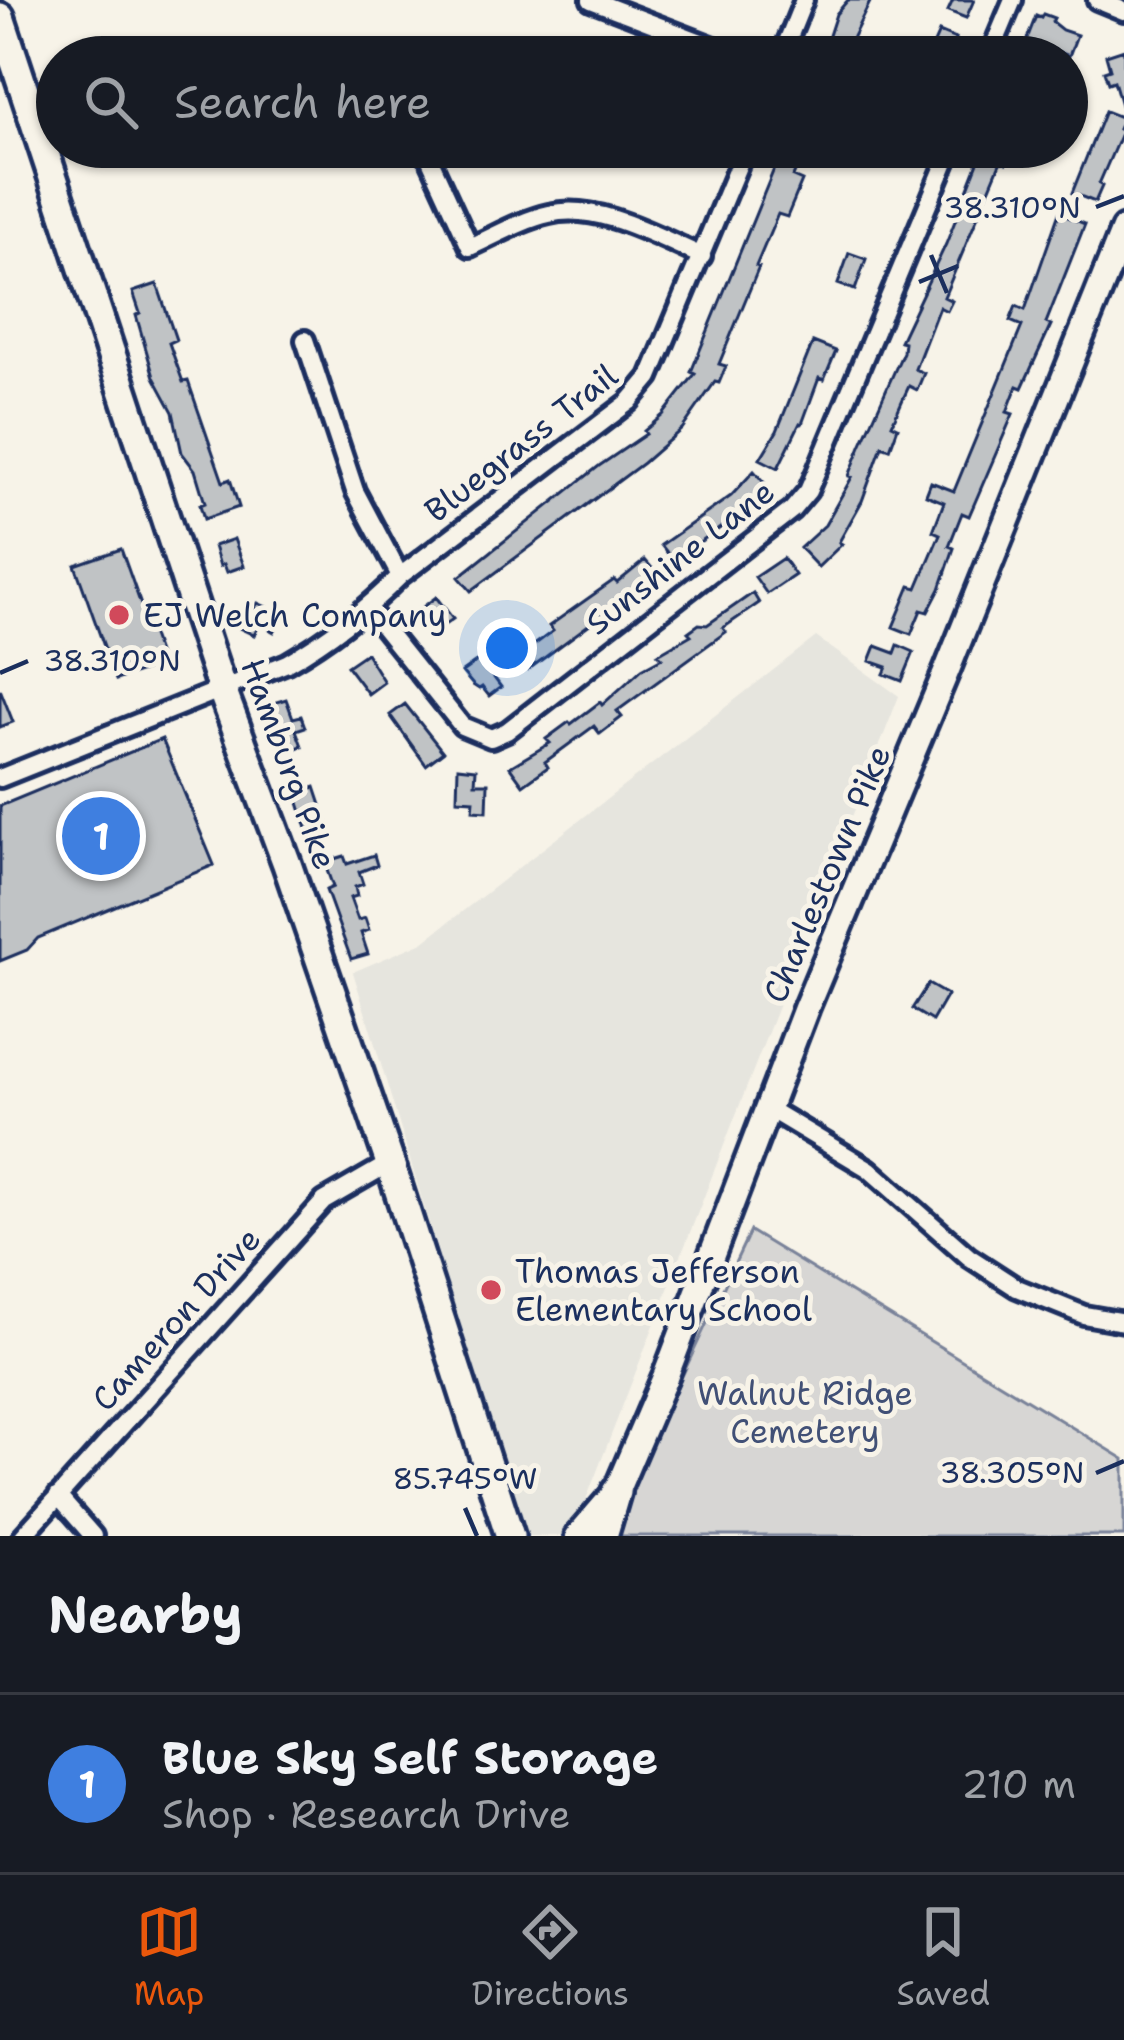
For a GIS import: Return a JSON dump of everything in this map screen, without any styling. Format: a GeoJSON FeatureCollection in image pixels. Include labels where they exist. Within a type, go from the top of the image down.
{"type":"FeatureCollection","features":[{"type":"Feature","properties":{"kind":"main road","name":"Hamburg Pike"},"geometry":{"type":"LineString","coordinates":[[0,17],[36,126]]}},
{"type":"Feature","properties":{"kind":"main road","name":"Hamburg Pike"},"geometry":{"type":"LineString","coordinates":[[50,168],[222,690],[390,1163],[510,1536]]}},
{"type":"Feature","properties":{"kind":"main road"},"geometry":{"type":"LineString","coordinates":[[603,1536],[616,1492]]}},
{"type":"Feature","properties":{"kind":"street"},"geometry":{"type":"LineString","coordinates":[[591,0],[685,36]]}},
{"type":"Feature","properties":{"kind":"street"},"geometry":{"type":"LineString","coordinates":[[790,36],[804,0]]}},
{"type":"Feature","properties":{"kind":"street"},"geometry":{"type":"LineString","coordinates":[[998,36],[1013,0]]}},
{"type":"Feature","properties":{"kind":"street"},"geometry":{"type":"LineString","coordinates":[[1096,0],[1124,11]]}},
{"type":"Feature","properties":{"kind":"street"},"geometry":{"type":"LineString","coordinates":[[434,168],[470,247],[551,213],[581,214],[627,224],[702,256]]}},
{"type":"Feature","properties":{"kind":"street","name":"Bluegrass Trail"},"geometry":{"type":"LineString","coordinates":[[0,778],[287,663],[368,608],[400,576],[629,402],[650,377],[738,168]]}},
{"type":"Feature","properties":{"kind":"street","name":"Sunshine Lane"},"geometry":{"type":"LineString","coordinates":[[368,608],[462,726],[491,738],[507,731],[792,511],[808,491],[943,168]]}},
{"type":"Feature","properties":{"kind":"street","name":"Charlestown Pike"},"geometry":{"type":"LineString","coordinates":[[578,1536],[616,1492],[666,1375],[806,1008],[1124,229]]}},
{"type":"Feature","properties":{"kind":"street"},"geometry":{"type":"LineString","coordinates":[[305,340],[355,491],[400,576]]}},
{"type":"Feature","properties":{"kind":"street"},"geometry":{"type":"LineString","coordinates":[[770,1109],[869,1169],[969,1257],[1017,1288],[1084,1315],[1124,1322]]}},
{"type":"Feature","properties":{"kind":"street","name":"Cameron Drive"},"geometry":{"type":"LineString","coordinates":[[23,1536],[324,1201],[390,1163]]}},
{"type":"Feature","properties":{"kind":"street"},"geometry":{"type":"LineString","coordinates":[[58,1496],[93,1536]]}},
{"type":"Feature","properties":{"kind":"shaded area"},"geometry":{"type":"Polygon","coordinates":[[[816,637],[899,696],[573,1533],[524,1536],[353,972],[423,942],[816,637]]]}},
{"type":"Feature","properties":{"kind":"green space","name":"Walnut Ridge Cemetery"},"geometry":{"type":"Polygon","coordinates":[[[750,1231],[1124,1459],[1124,1536],[607,1536],[750,1231]]]}},
{"type":"Feature","properties":{"kind":"building"},"geometry":{"type":"Polygon","coordinates":[[[848,0],[871,0],[853,36],[829,36],[836,14],[848,0]]]}},
{"type":"Feature","properties":{"kind":"building"},"geometry":{"type":"Polygon","coordinates":[[[953,0],[974,0],[966,18],[948,11],[953,0]]]}},
{"type":"Feature","properties":{"kind":"building"},"geometry":{"type":"Polygon","coordinates":[[[1043,14],[1054,18],[1052,22],[1062,30],[1077,36],[1028,36],[1036,16],[1043,14]]]}},
{"type":"Feature","properties":{"kind":"building"},"geometry":{"type":"Polygon","coordinates":[[[1124,49],[1121,105],[1114,81],[1108,83],[1104,71],[1110,69],[1106,55],[1124,49]]]}},
{"type":"Feature","properties":{"kind":"building"},"geometry":{"type":"Polygon","coordinates":[[[1105,111],[1123,118],[1095,202],[1072,193],[1082,168],[1088,168],[1088,153],[1105,111]]]}},
{"type":"Feature","properties":{"kind":"building"},"geometry":{"type":"Polygon","coordinates":[[[774,168],[797,168],[793,177],[802,181],[787,217],[778,214],[756,266],[719,364],[726,366],[719,383],[715,382],[682,429],[643,463],[471,591],[459,577],[646,434],[695,374],[691,372],[774,168]]]}},
{"type":"Feature","properties":{"kind":"building"},"geometry":{"type":"Polygon","coordinates":[[[976,168],[998,168],[944,297],[952,301],[947,311],[939,307],[915,369],[924,373],[917,390],[909,386],[892,424],[898,427],[890,449],[882,446],[842,544],[818,567],[800,548],[825,525],[852,477],[903,352],[900,341],[976,168]]]}},
{"type":"Feature","properties":{"kind":"building"},"geometry":{"type":"Polygon","coordinates":[[[1059,213],[1085,224],[1046,323],[1051,325],[1022,388],[1017,386],[1007,412],[1013,414],[969,516],[962,513],[940,589],[928,612],[921,610],[911,634],[893,627],[910,586],[917,588],[940,534],[933,531],[944,502],[926,495],[931,482],[954,491],[1022,326],[1010,321],[1016,306],[1025,310],[1059,213]]]}},
{"type":"Feature","properties":{"kind":"building"},"geometry":{"type":"Polygon","coordinates":[[[849,253],[866,259],[855,290],[838,284],[849,253]]]}},
{"type":"Feature","properties":{"kind":"building"},"geometry":{"type":"Polygon","coordinates":[[[157,284],[176,340],[169,343],[183,382],[188,381],[223,482],[230,479],[239,507],[204,519],[200,505],[205,503],[195,470],[182,453],[173,412],[154,377],[136,315],[140,313],[133,292],[157,284]]]}},
{"type":"Feature","properties":{"kind":"building"},"geometry":{"type":"Polygon","coordinates":[[[813,342],[836,351],[778,468],[760,459],[777,431],[813,342]]]}},
{"type":"Feature","properties":{"kind":"building"},"geometry":{"type":"Polygon","coordinates":[[[754,471],[768,487],[735,518],[673,560],[661,545],[731,496],[754,471]]]}},
{"type":"Feature","properties":{"kind":"building"},"geometry":{"type":"Polygon","coordinates":[[[234,539],[244,566],[227,572],[214,546],[234,539]]]}},
{"type":"Feature","properties":{"kind":"building","name":"EJ Welch Company"},"geometry":{"type":"Polygon","coordinates":[[[121,549],[162,664],[116,680],[75,565],[121,549]]]}},
{"type":"Feature","properties":{"kind":"building"},"geometry":{"type":"Polygon","coordinates":[[[783,558],[795,575],[767,594],[755,577],[783,558]]]}},
{"type":"Feature","properties":{"kind":"building"},"geometry":{"type":"Polygon","coordinates":[[[645,560],[657,574],[528,670],[518,657],[553,631],[549,626],[645,560]]]}},
{"type":"Feature","properties":{"kind":"building"},"geometry":{"type":"Polygon","coordinates":[[[753,593],[759,603],[723,628],[726,632],[617,711],[622,717],[600,734],[594,726],[545,762],[548,767],[523,785],[510,767],[550,743],[546,739],[569,722],[602,705],[699,624],[707,625],[753,593]]]}},
{"type":"Feature","properties":{"kind":"building"},"geometry":{"type":"Polygon","coordinates":[[[436,597],[453,619],[432,634],[415,613],[436,597]]]}},
{"type":"Feature","properties":{"kind":"building"},"geometry":{"type":"Polygon","coordinates":[[[258,603],[283,615],[274,632],[260,624],[254,635],[239,628],[258,603]]]}},
{"type":"Feature","properties":{"kind":"building"},"geometry":{"type":"Polygon","coordinates":[[[898,645],[914,652],[902,681],[884,674],[887,667],[870,661],[876,646],[895,653],[898,645]]]}},
{"type":"Feature","properties":{"kind":"building"},"geometry":{"type":"Polygon","coordinates":[[[366,653],[384,682],[368,694],[347,666],[366,653]]]}},
{"type":"Feature","properties":{"kind":"building"},"geometry":{"type":"Polygon","coordinates":[[[480,659],[501,687],[489,696],[462,672],[480,659]]]}},
{"type":"Feature","properties":{"kind":"building"},"geometry":{"type":"Polygon","coordinates":[[[0,689],[13,722],[0,727],[0,689]]]}},
{"type":"Feature","properties":{"kind":"building"},"geometry":{"type":"Polygon","coordinates":[[[286,699],[293,718],[301,716],[305,727],[296,730],[302,746],[281,753],[270,722],[276,720],[270,704],[286,699]]]}},
{"type":"Feature","properties":{"kind":"building"},"geometry":{"type":"Polygon","coordinates":[[[405,704],[443,752],[426,765],[390,715],[405,704]]]}},
{"type":"Feature","properties":{"kind":"building"},"geometry":{"type":"Polygon","coordinates":[[[162,739],[214,865],[38,938],[27,950],[0,961],[0,806],[162,739]]]}},
{"type":"Feature","properties":{"kind":"building"},"geometry":{"type":"Polygon","coordinates":[[[458,767],[476,769],[475,783],[488,783],[487,811],[473,810],[474,800],[457,799],[458,767]]]}},
{"type":"Feature","properties":{"kind":"building"},"geometry":{"type":"Polygon","coordinates":[[[315,787],[329,829],[309,835],[296,793],[315,787]]]}},
{"type":"Feature","properties":{"kind":"building"},"geometry":{"type":"Polygon","coordinates":[[[374,855],[377,865],[359,872],[363,884],[355,887],[357,896],[350,898],[358,920],[365,918],[369,930],[361,933],[368,954],[351,959],[326,890],[333,887],[324,862],[344,856],[347,864],[374,855]]]}},
{"type":"Feature","properties":{"kind":"building"},"geometry":{"type":"Polygon","coordinates":[[[928,984],[947,995],[932,1021],[912,1009],[928,984]]]}},
{"type":"Feature","properties":{"kind":"place","name":"EJ Welch Company"},"geometry":{"type":"Point","coordinates":[119,615]}},
{"type":"Feature","properties":{"kind":"place","name":"Blue Sky Self Storage"},"geometry":{"type":"Point","coordinates":[101,836]}},
{"type":"Feature","properties":{"kind":"place","name":"Thomas Jefferson Elementary School"},"geometry":{"type":"Point","coordinates":[491,1290]}}]}
